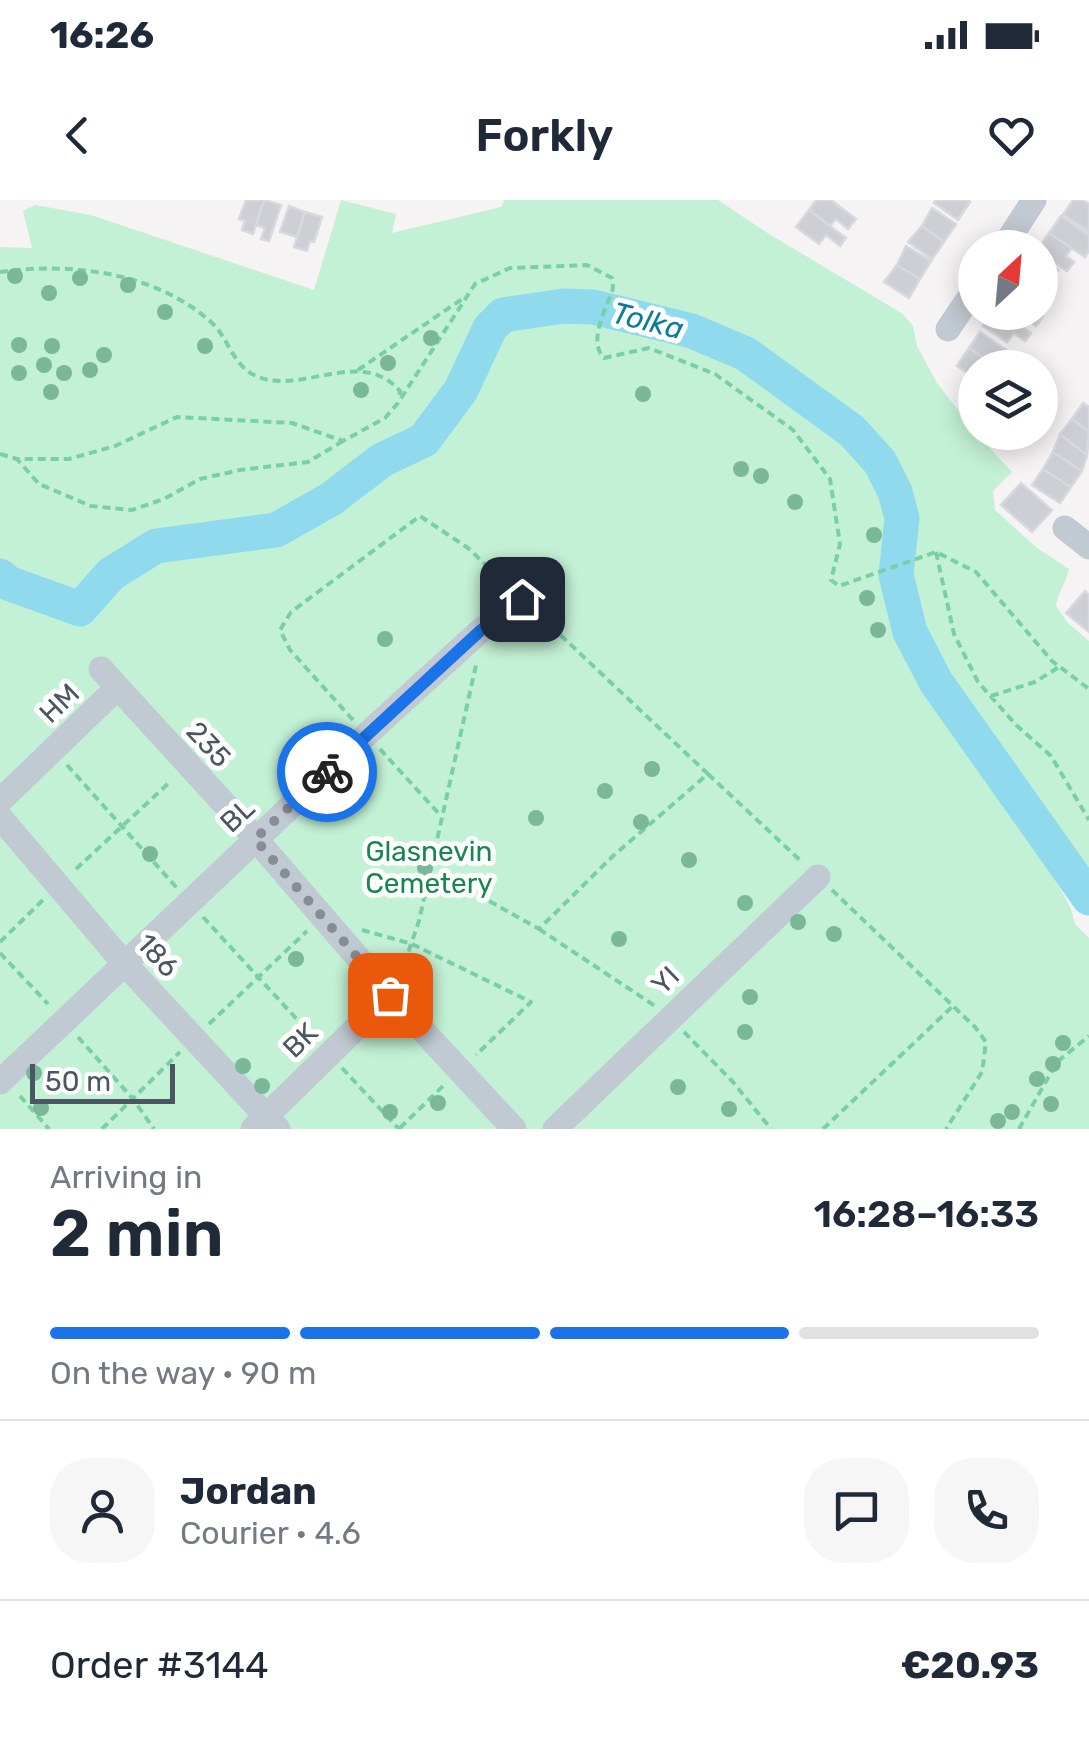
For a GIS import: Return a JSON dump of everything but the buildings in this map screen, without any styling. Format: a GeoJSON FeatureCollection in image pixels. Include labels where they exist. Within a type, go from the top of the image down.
{"type":"FeatureCollection","features":[{"type":"Feature","properties":{"kind":"street"},"geometry":{"type":"LineString","coordinates":[[1015,230],[1034,200]]}},
{"type":"Feature","properties":{"kind":"street"},"geometry":{"type":"LineString","coordinates":[[948,329],[958,314]]}},
{"type":"Feature","properties":{"kind":"street"},"geometry":{"type":"LineString","coordinates":[[1064,528],[1085,553]]}},
{"type":"Feature","properties":{"kind":"street","name":"BL"},"geometry":{"type":"LineString","coordinates":[[2,1080],[366,735],[480,631],[522,599]]}},
{"type":"Feature","properties":{"kind":"street","name":"HM"},"geometry":{"type":"LineString","coordinates":[[0,801],[54,750],[108,679]]}},
{"type":"Feature","properties":{"kind":"street","name":"235"},"geometry":{"type":"LineString","coordinates":[[108,679],[514,1129]]}},
{"type":"Feature","properties":{"kind":"street","name":"186"},"geometry":{"type":"LineString","coordinates":[[0,817],[265,1125]]}},
{"type":"Feature","properties":{"kind":"street","name":"YI"},"geometry":{"type":"LineString","coordinates":[[555,1129],[818,877]]}},
{"type":"Feature","properties":{"kind":"street","name":"BK"},"geometry":{"type":"LineString","coordinates":[[265,1125],[329,1054],[390,995]]}},
{"type":"Feature","properties":{"kind":"path"},"geometry":{"type":"LineString","coordinates":[[17,459],[39,484],[91,506],[132,510],[164,499],[200,479],[308,462],[384,418],[437,347],[475,284],[510,268],[587,265],[612,278],[614,288],[596,342],[598,354],[604,358],[649,348],[715,374],[794,430],[830,479],[840,544],[831,580],[840,586],[855,583],[936,552],[976,572],[1059,666],[1089,689]]}},
{"type":"Feature","properties":{"kind":"path"},"geometry":{"type":"LineString","coordinates":[[0,272],[84,268],[126,278],[214,324],[252,375],[270,380],[358,370],[391,381],[400,391],[398,403]]}},
{"type":"Feature","properties":{"kind":"path"},"geometry":{"type":"LineString","coordinates":[[358,370],[467,296]]}},
{"type":"Feature","properties":{"kind":"path"},"geometry":{"type":"LineString","coordinates":[[0,454],[17,459],[69,459],[115,446],[177,417],[292,423],[343,441]]}},
{"type":"Feature","properties":{"kind":"path"},"geometry":{"type":"LineString","coordinates":[[440,816],[290,650],[280,630],[291,612],[420,516],[468,548],[976,1027],[988,1052],[982,1072],[946,1129]]}},
{"type":"Feature","properties":{"kind":"path"},"geometry":{"type":"LineString","coordinates":[[936,552],[954,634],[978,682],[1016,726],[1052,756],[1089,820]]}},
{"type":"Feature","properties":{"kind":"path"},"geometry":{"type":"LineString","coordinates":[[390,995],[406,965],[430,875],[480,631]]}},
{"type":"Feature","properties":{"kind":"path"},"geometry":{"type":"LineString","coordinates":[[991,696],[1024,687],[1059,666]]}},
{"type":"Feature","properties":{"kind":"path"},"geometry":{"type":"LineString","coordinates":[[54,750],[258,978],[399,1129],[531,1002],[412,944],[326,918],[258,978],[194,1038],[102,1129]]}},
{"type":"Feature","properties":{"kind":"path"},"geometry":{"type":"LineString","coordinates":[[0,942],[187,766]]}},
{"type":"Feature","properties":{"kind":"path"},"geometry":{"type":"LineString","coordinates":[[540,930],[614,856],[708,774]]}},
{"type":"Feature","properties":{"kind":"path"},"geometry":{"type":"LineString","coordinates":[[430,875],[466,888],[540,930],[670,1017],[733,1082],[771,1129]]}},
{"type":"Feature","properties":{"kind":"path"},"geometry":{"type":"LineString","coordinates":[[824,1129],[952,1007]]}},
{"type":"Feature","properties":{"kind":"path"},"geometry":{"type":"LineString","coordinates":[[1019,1129],[1057,1062],[1089,1036]]}},
{"type":"Feature","properties":{"kind":"path"},"geometry":{"type":"LineString","coordinates":[[2,1080],[48,1129]]}},
{"type":"Feature","properties":{"kind":"green space","name":"Glasnevin Cemetery"},"geometry":{"type":"Polygon","coordinates":[[[341,200],[396,214],[392,233],[501,207],[505,200],[718,200],[903,314],[913,326],[917,346],[937,383],[958,410],[958,450],[992,450],[1012,472],[993,491],[995,510],[1037,548],[1069,569],[1056,606],[1089,641],[1089,893],[923,654],[906,663],[1020,812],[1071,909],[1075,924],[1089,938],[1089,1129],[0,1129],[0,247],[32,248],[23,211],[35,205],[91,215],[314,290],[341,200]]]}},
{"type":"Feature","properties":{"kind":"waterway","name":"Tolka"},"geometry":{"type":"LineString","coordinates":[[0,576],[8,583],[80,609],[111,574],[156,546],[276,530],[331,499],[382,460],[424,440],[461,390],[490,328],[503,315],[564,306],[593,307],[692,331],[746,354],[852,431],[880,462],[902,518],[896,575],[910,632],[936,682],[1089,898]]}},
{"type":"Feature","properties":{"kind":"way so far"},"geometry":{"type":"LineString","coordinates":[[327,772],[255,839],[390,995]]}},
{"type":"Feature","properties":{"kind":"route"},"geometry":{"type":"LineString","coordinates":[[327,772],[480,631],[522,599]]}}]}
